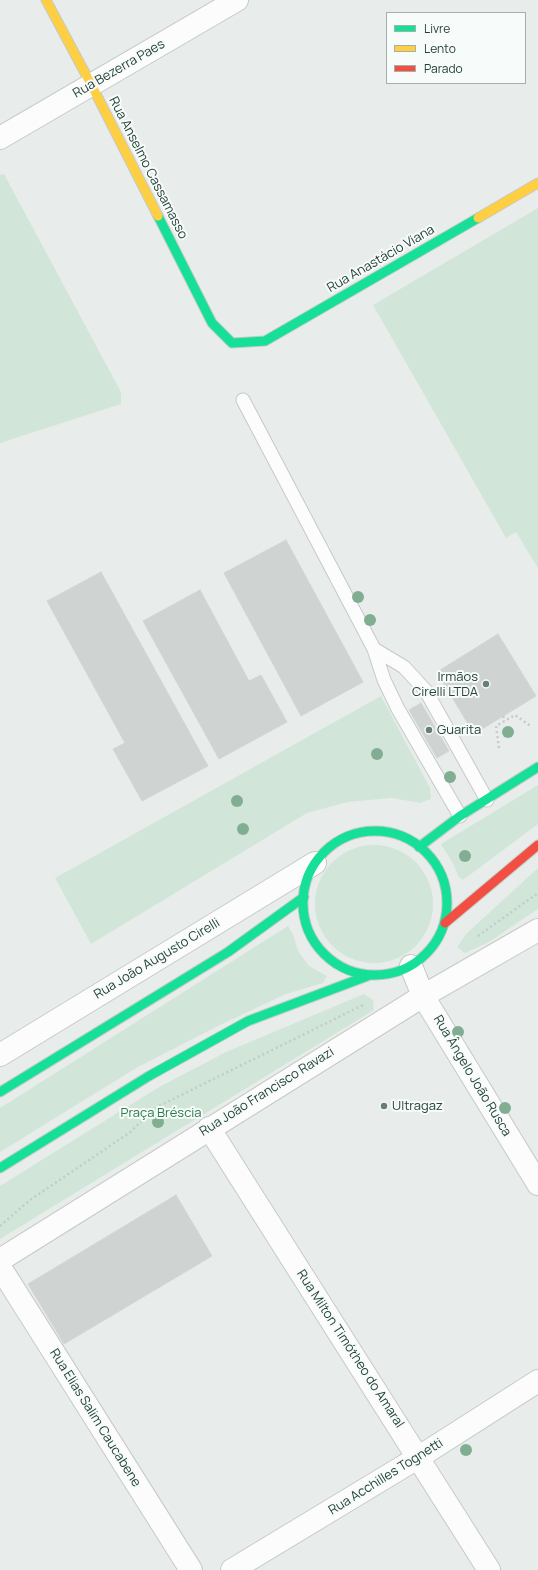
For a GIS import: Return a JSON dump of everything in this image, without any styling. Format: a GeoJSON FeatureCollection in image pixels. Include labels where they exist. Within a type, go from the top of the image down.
{"type":"FeatureCollection","features":[{"type":"Feature","properties":{"kind":"main road","name":"Rua Anselmo Cassamasso"},"geometry":{"type":"LineString","coordinates":[[46,0],[92,86],[212,323],[232,343]]}},
{"type":"Feature","properties":{"kind":"main road","name":"Rua Anastácio Viana"},"geometry":{"type":"LineString","coordinates":[[232,343],[265,341],[538,183]]}},
{"type":"Feature","properties":{"kind":"main road"},"geometry":{"type":"LineString","coordinates":[[419,846],[460,816],[538,767]]}},
{"type":"Feature","properties":{"kind":"main road"},"geometry":{"type":"LineString","coordinates":[[375,831],[398,835],[419,846],[434,862],[444,881],[447,902],[445,923],[438,940],[426,955],[411,966],[391,974],[370,975],[348,970],[328,958],[314,940],[305,919],[304,897],[307,879],[315,863],[331,846],[338,842],[352,835],[375,831]]}},
{"type":"Feature","properties":{"kind":"main road"},"geometry":{"type":"LineString","coordinates":[[445,923],[538,845]]}},
{"type":"Feature","properties":{"kind":"main road"},"geometry":{"type":"LineString","coordinates":[[0,1092],[228,952],[304,897]]}},
{"type":"Feature","properties":{"kind":"main road"},"geometry":{"type":"LineString","coordinates":[[0,1168],[149,1076],[248,1021],[370,975]]}},
{"type":"Feature","properties":{"kind":"street","name":"Rua Bezerra Paes"},"geometry":{"type":"LineString","coordinates":[[0,138],[92,86],[237,0]]}},
{"type":"Feature","properties":{"kind":"street","name":"Rua João Augusto Cirelli"},"geometry":{"type":"LineString","coordinates":[[0,1056],[315,863]]}},
{"type":"Feature","properties":{"kind":"street","name":"Rua João Francisco Ravazi"},"geometry":{"type":"LineString","coordinates":[[0,1260],[209,1128],[423,996],[538,930]]}},
{"type":"Feature","properties":{"kind":"street","name":"Rua Ângelo João Rusca"},"geometry":{"type":"LineString","coordinates":[[411,966],[423,996],[538,1184]]}},
{"type":"Feature","properties":{"kind":"street","name":"Rua Milton Timótheo do Amaral"},"geometry":{"type":"LineString","coordinates":[[209,1128],[419,1457],[489,1570]]}},
{"type":"Feature","properties":{"kind":"street","name":"Rua Elias Salim Caucabene"},"geometry":{"type":"LineString","coordinates":[[0,1267],[191,1570]]}},
{"type":"Feature","properties":{"kind":"street","name":"Rua Acchilles Tognetti"},"geometry":{"type":"LineString","coordinates":[[232,1570],[419,1457],[538,1381]]}},
{"type":"Feature","properties":{"kind":"lane"},"geometry":{"type":"LineString","coordinates":[[243,400],[374,649],[384,680],[398,709],[460,816]]}},
{"type":"Feature","properties":{"kind":"lane"},"geometry":{"type":"LineString","coordinates":[[374,649],[404,667],[426,691],[487,800]]}},
{"type":"Feature","properties":{"kind":"path"},"geometry":{"type":"LineString","coordinates":[[499,748],[496,726],[515,715],[532,727]]}},
{"type":"Feature","properties":{"kind":"path"},"geometry":{"type":"LineString","coordinates":[[503,716],[505,721]]}},
{"type":"Feature","properties":{"kind":"path"},"geometry":{"type":"LineString","coordinates":[[0,1226],[30,1200],[129,1133],[158,1107],[365,1004]]}},
{"type":"Feature","properties":{"kind":"green space"},"geometry":{"type":"Polygon","coordinates":[[[4,174],[121,392],[121,404],[0,443],[0,175],[4,174]]]}},
{"type":"Feature","properties":{"kind":"green space"},"geometry":{"type":"Polygon","coordinates":[[[538,208],[538,568],[516,532],[506,538],[373,305],[538,208]]]}},
{"type":"Feature","properties":{"kind":"green space"},"geometry":{"type":"Polygon","coordinates":[[[381,696],[430,788],[431,799],[420,803],[392,798],[348,802],[307,813],[91,944],[55,878],[381,696]]]}},
{"type":"Feature","properties":{"kind":"green space"},"geometry":{"type":"Polygon","coordinates":[[[538,785],[538,824],[463,880],[458,876],[454,865],[441,844],[538,785]]]}},
{"type":"Feature","properties":{"kind":"green space"},"geometry":{"type":"Polygon","coordinates":[[[374,845],[397,849],[416,862],[429,881],[433,904],[429,927],[416,946],[397,959],[374,963],[351,959],[332,946],[319,927],[315,904],[319,881],[332,862],[351,849],[374,845]]]}},
{"type":"Feature","properties":{"kind":"green space"},"geometry":{"type":"Polygon","coordinates":[[[538,868],[538,909],[489,942],[465,953],[457,947],[467,933],[538,868]]]}},
{"type":"Feature","properties":{"kind":"green space"},"geometry":{"type":"Polygon","coordinates":[[[288,926],[293,934],[298,951],[309,966],[327,976],[323,983],[286,994],[220,1025],[138,1067],[0,1152],[0,1108],[288,926]]]}},
{"type":"Feature","properties":{"kind":"green space","name":"Praça Bréscia"},"geometry":{"type":"Polygon","coordinates":[[[364,994],[373,1000],[374,1010],[0,1239],[0,1186],[159,1087],[226,1052],[364,994]]]}},
{"type":"Feature","properties":{"kind":"building"},"geometry":{"type":"Polygon","coordinates":[[[286,540],[363,682],[301,716],[224,573],[286,540]]]}},
{"type":"Feature","properties":{"kind":"building"},"geometry":{"type":"Polygon","coordinates":[[[101,572],[208,766],[142,801],[113,749],[125,743],[47,601],[101,572]]]}},
{"type":"Feature","properties":{"kind":"building"},"geometry":{"type":"Polygon","coordinates":[[[200,590],[249,681],[261,675],[287,722],[219,759],[143,621],[200,590]]]}},
{"type":"Feature","properties":{"kind":"building","name":"Irmãos Cirelli LTDA"},"geometry":{"type":"Polygon","coordinates":[[[498,634],[536,696],[474,734],[437,672],[498,634]]]}},
{"type":"Feature","properties":{"kind":"building","name":"Guarita"},"geometry":{"type":"Polygon","coordinates":[[[421,703],[449,751],[437,758],[409,710],[421,703]]]}},
{"type":"Feature","properties":{"kind":"building"},"geometry":{"type":"Polygon","coordinates":[[[176,1195],[212,1256],[64,1344],[28,1284],[176,1195]]]}},
{"type":"Feature","properties":{"kind":"traffic: fast"},"geometry":{"type":"LineString","coordinates":[[158,216],[212,323],[232,343],[265,341],[478,218]]}},
{"type":"Feature","properties":{"kind":"traffic: fast"},"geometry":{"type":"LineString","coordinates":[[419,847],[460,816],[538,767]]}},
{"type":"Feature","properties":{"kind":"traffic: fast"},"geometry":{"type":"LineString","coordinates":[[375,831],[402,837],[426,852],[441,876],[447,903],[441,930],[426,954],[402,969],[375,975],[348,969],[324,954],[309,930],[303,903],[309,876],[324,852],[348,837],[375,831]]}},
{"type":"Feature","properties":{"kind":"traffic: fast"},"geometry":{"type":"LineString","coordinates":[[0,1092],[228,952],[304,897]]}},
{"type":"Feature","properties":{"kind":"traffic: fast"},"geometry":{"type":"LineString","coordinates":[[0,1168],[149,1076],[248,1021],[370,975]]}},
{"type":"Feature","properties":{"kind":"traffic: slow"},"geometry":{"type":"LineString","coordinates":[[46,0],[92,86],[158,216]]}},
{"type":"Feature","properties":{"kind":"traffic: slow"},"geometry":{"type":"LineString","coordinates":[[478,218],[538,183]]}},
{"type":"Feature","properties":{"kind":"traffic: jam"},"geometry":{"type":"LineString","coordinates":[[445,923],[538,845]]}},
{"type":"Feature","properties":{"kind":"place","name":"Irmãos Cirelli LTDA"},"geometry":{"type":"Point","coordinates":[486,684]}},
{"type":"Feature","properties":{"kind":"place","name":"Guarita"},"geometry":{"type":"Point","coordinates":[429,730]}},
{"type":"Feature","properties":{"kind":"place","name":"Ultragaz"},"geometry":{"type":"Point","coordinates":[384,1106]}}]}
